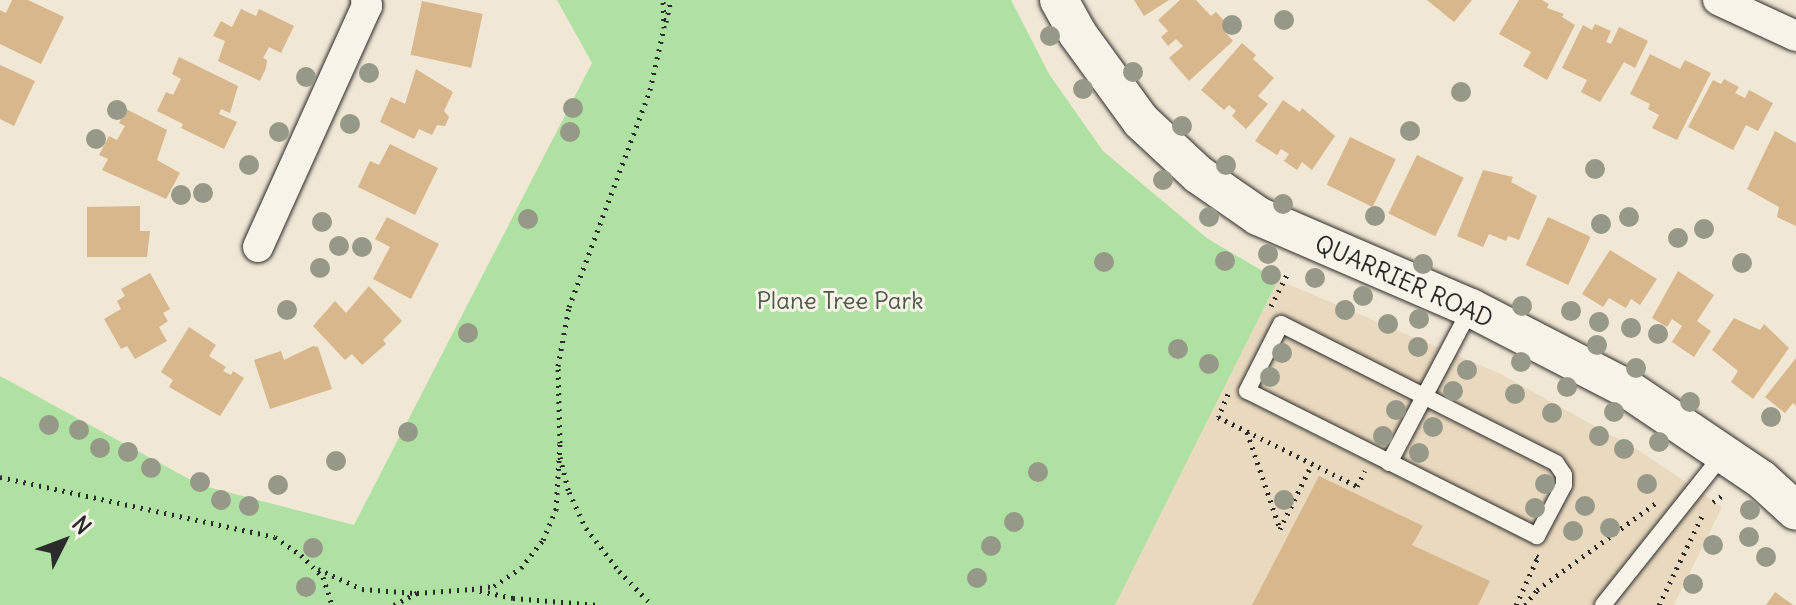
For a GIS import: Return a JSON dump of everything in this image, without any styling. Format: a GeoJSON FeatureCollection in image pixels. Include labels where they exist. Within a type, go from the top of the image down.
{"type":"FeatureCollection","features":[{"type":"Feature","properties":{"kind":"street"},"geometry":{"type":"LineString","coordinates":[[258,247],[367,6],[366,0]]}},
{"type":"Feature","properties":{"kind":"street","name":"QUARRIER ROAD"},"geometry":{"type":"LineString","coordinates":[[1059,0],[1077,33],[1141,121],[1199,175],[1258,216],[1471,308],[1626,388],[1761,479],[1796,511]]}},
{"type":"Feature","properties":{"kind":"street"},"geometry":{"type":"LineString","coordinates":[[1718,0],[1796,36]]}},
{"type":"Feature","properties":{"kind":"lane"},"geometry":{"type":"LineString","coordinates":[[1389,463],[1471,308]]}},
{"type":"Feature","properties":{"kind":"lane"},"geometry":{"type":"LineString","coordinates":[[1281,324],[1424,396],[1556,463],[1564,475],[1564,485],[1537,536],[1247,391],[1281,324]]}},
{"type":"Feature","properties":{"kind":"lane"},"geometry":{"type":"LineString","coordinates":[[1603,605],[1723,454]]}},
{"type":"Feature","properties":{"kind":"path"},"geometry":{"type":"LineString","coordinates":[[663,0],[664,28]]}},
{"type":"Feature","properties":{"kind":"path"},"geometry":{"type":"LineString","coordinates":[[310,564],[362,589],[417,593],[472,589],[494,586],[521,568],[543,540],[556,510],[558,366],[569,307],[602,211],[650,90],[671,0]]}},
{"type":"Feature","properties":{"kind":"path"},"geometry":{"type":"LineString","coordinates":[[1246,431],[1280,529],[1312,464]]}},
{"type":"Feature","properties":{"kind":"path"},"geometry":{"type":"LineString","coordinates":[[559,452],[569,492],[586,528],[619,571],[652,605]]}},
{"type":"Feature","properties":{"kind":"path"},"geometry":{"type":"LineString","coordinates":[[0,477],[275,537],[323,577],[332,605]]}},
{"type":"Feature","properties":{"kind":"path"},"geometry":{"type":"LineString","coordinates":[[1659,605],[1703,514],[1723,495]]}},
{"type":"Feature","properties":{"kind":"path"},"geometry":{"type":"LineString","coordinates":[[1525,605],[1537,590],[1665,497]]}},
{"type":"Feature","properties":{"kind":"path"},"geometry":{"type":"LineString","coordinates":[[472,589],[513,598],[599,605]]}},
{"type":"Feature","properties":{"kind":"path"},"geometry":{"type":"LineString","coordinates":[[394,605],[417,593]]}},
{"type":"Feature","properties":{"kind":"shaded area"},"geometry":{"type":"Polygon","coordinates":[[[1278,280],[1501,374],[1643,453],[1722,507],[1674,605],[1115,605],[1278,280]]]}},
{"type":"Feature","properties":{"kind":"green space","name":"Plane Tree Park"},"geometry":{"type":"Polygon","coordinates":[[[557,0],[1011,0],[1049,74],[1103,151],[1208,239],[1278,280],[1115,605],[0,605],[0,376],[200,485],[354,525],[592,63],[557,0]]]}},
{"type":"Feature","properties":{"kind":"building"},"geometry":{"type":"Polygon","coordinates":[[[12,0],[28,0],[64,17],[41,64],[0,44],[0,10],[6,13],[12,0]]]}},
{"type":"Feature","properties":{"kind":"building"},"geometry":{"type":"Polygon","coordinates":[[[1134,0],[1169,0],[1144,16],[1134,0]]]}},
{"type":"Feature","properties":{"kind":"building"},"geometry":{"type":"Polygon","coordinates":[[[1180,0],[1196,0],[1211,16],[1216,12],[1230,27],[1225,32],[1233,41],[1189,81],[1169,58],[1183,46],[1176,39],[1168,46],[1161,37],[1168,31],[1158,20],[1180,0]]]}},
{"type":"Feature","properties":{"kind":"building"},"geometry":{"type":"Polygon","coordinates":[[[1427,0],[1472,0],[1454,22],[1427,0]]]}},
{"type":"Feature","properties":{"kind":"building"},"geometry":{"type":"Polygon","coordinates":[[[1519,0],[1542,0],[1549,4],[1547,8],[1564,14],[1562,17],[1575,25],[1547,80],[1523,66],[1531,52],[1499,34],[1519,0]]]}},
{"type":"Feature","properties":{"kind":"building"},"geometry":{"type":"Polygon","coordinates":[[[422,1],[483,14],[471,68],[411,55],[422,1]]]}},
{"type":"Feature","properties":{"kind":"building"},"geometry":{"type":"Polygon","coordinates":[[[241,9],[256,16],[259,9],[294,26],[281,53],[269,47],[263,58],[267,60],[266,68],[260,81],[218,61],[225,41],[213,36],[221,21],[232,27],[241,9]]]}},
{"type":"Feature","properties":{"kind":"building"},"geometry":{"type":"Polygon","coordinates":[[[1595,24],[1611,31],[1606,42],[1611,44],[1619,27],[1648,41],[1635,68],[1624,62],[1600,102],[1581,92],[1587,80],[1562,68],[1583,25],[1592,30],[1595,24]]]}},
{"type":"Feature","properties":{"kind":"building"},"geometry":{"type":"Polygon","coordinates":[[[1242,43],[1256,55],[1253,59],[1274,78],[1258,96],[1268,104],[1246,129],[1232,116],[1236,111],[1229,105],[1224,110],[1201,90],[1242,43]]]}},
{"type":"Feature","properties":{"kind":"building"},"geometry":{"type":"Polygon","coordinates":[[[1650,54],[1680,69],[1685,60],[1711,73],[1677,140],[1652,128],[1659,115],[1648,109],[1650,104],[1630,94],[1650,54]]]}},
{"type":"Feature","properties":{"kind":"building"},"geometry":{"type":"Polygon","coordinates":[[[179,57],[238,86],[230,113],[221,109],[219,114],[237,122],[224,149],[181,128],[183,124],[157,111],[166,92],[173,95],[181,79],[172,74],[179,57]]]}},
{"type":"Feature","properties":{"kind":"building"},"geometry":{"type":"Polygon","coordinates":[[[0,65],[35,81],[14,126],[0,119],[0,65]]]}},
{"type":"Feature","properties":{"kind":"building"},"geometry":{"type":"Polygon","coordinates":[[[416,69],[453,92],[444,111],[449,117],[445,126],[437,125],[432,135],[419,129],[414,139],[380,122],[391,97],[405,104],[416,69]]]}},
{"type":"Feature","properties":{"kind":"building"},"geometry":{"type":"Polygon","coordinates":[[[1724,79],[1739,87],[1735,93],[1745,98],[1749,90],[1773,103],[1758,131],[1746,125],[1733,150],[1688,127],[1713,80],[1721,84],[1724,79]]]}},
{"type":"Feature","properties":{"kind":"building"},"geometry":{"type":"Polygon","coordinates":[[[1283,100],[1300,112],[1302,108],[1335,136],[1312,170],[1302,162],[1297,170],[1284,161],[1289,154],[1281,149],[1277,155],[1255,141],[1283,100]]]}},
{"type":"Feature","properties":{"kind":"building"},"geometry":{"type":"Polygon","coordinates":[[[126,109],[167,130],[157,160],[180,173],[166,199],[102,170],[108,159],[99,155],[109,136],[117,140],[125,126],[119,123],[126,109]]]}},
{"type":"Feature","properties":{"kind":"building"},"geometry":{"type":"Polygon","coordinates":[[[1775,131],[1796,143],[1796,226],[1777,217],[1779,207],[1747,189],[1775,131]]]}},
{"type":"Feature","properties":{"kind":"building"},"geometry":{"type":"Polygon","coordinates":[[[1350,137],[1396,159],[1373,207],[1327,185],[1350,137]]]}},
{"type":"Feature","properties":{"kind":"building"},"geometry":{"type":"Polygon","coordinates":[[[390,144],[438,168],[415,215],[358,187],[370,161],[379,165],[390,144]]]}},
{"type":"Feature","properties":{"kind":"building"},"geometry":{"type":"Polygon","coordinates":[[[1417,155],[1464,178],[1435,236],[1389,213],[1417,155]]]}},
{"type":"Feature","properties":{"kind":"building"},"geometry":{"type":"Polygon","coordinates":[[[1483,170],[1513,177],[1511,182],[1537,196],[1519,240],[1508,236],[1506,241],[1489,234],[1483,247],[1457,236],[1483,170]]]}},
{"type":"Feature","properties":{"kind":"building"},"geometry":{"type":"Polygon","coordinates":[[[140,206],[140,231],[150,231],[147,257],[87,257],[87,207],[140,206]]]}},
{"type":"Feature","properties":{"kind":"building"},"geometry":{"type":"Polygon","coordinates":[[[387,217],[439,244],[411,299],[373,279],[390,247],[375,239],[387,217]]]}},
{"type":"Feature","properties":{"kind":"building"},"geometry":{"type":"Polygon","coordinates":[[[1548,217],[1591,237],[1568,285],[1526,265],[1548,217]]]}},
{"type":"Feature","properties":{"kind":"building"},"geometry":{"type":"Polygon","coordinates":[[[1610,250],[1657,279],[1640,305],[1631,299],[1626,308],[1609,298],[1603,307],[1582,294],[1610,250]]]}},
{"type":"Feature","properties":{"kind":"building"},"geometry":{"type":"Polygon","coordinates":[[[1678,271],[1714,295],[1697,321],[1711,331],[1694,357],[1672,342],[1682,326],[1672,319],[1667,327],[1652,318],[1678,271]]]}},
{"type":"Feature","properties":{"kind":"building"},"geometry":{"type":"Polygon","coordinates":[[[150,273],[170,309],[163,313],[168,321],[159,327],[167,341],[135,359],[127,346],[121,349],[104,319],[121,309],[117,301],[125,296],[121,289],[150,273]]]}},
{"type":"Feature","properties":{"kind":"building"},"geometry":{"type":"Polygon","coordinates":[[[369,286],[402,321],[383,340],[386,344],[362,365],[352,354],[345,360],[313,326],[335,301],[346,313],[369,286]]]}},
{"type":"Feature","properties":{"kind":"building"},"geometry":{"type":"Polygon","coordinates":[[[1734,318],[1760,330],[1764,324],[1789,348],[1753,399],[1731,382],[1738,371],[1712,350],[1734,318]]]}},
{"type":"Feature","properties":{"kind":"building"},"geometry":{"type":"Polygon","coordinates":[[[189,327],[216,345],[209,356],[226,367],[223,371],[231,375],[233,371],[244,378],[220,416],[169,387],[173,380],[161,372],[189,327]]]}},
{"type":"Feature","properties":{"kind":"building"},"geometry":{"type":"Polygon","coordinates":[[[313,346],[318,347],[332,389],[270,409],[254,360],[281,351],[284,360],[313,346]]]}},
{"type":"Feature","properties":{"kind":"building"},"geometry":{"type":"Polygon","coordinates":[[[1796,358],[1796,406],[1793,403],[1785,413],[1765,397],[1796,358]]]}},
{"type":"Feature","properties":{"kind":"building"},"geometry":{"type":"Polygon","coordinates":[[[1319,476],[1423,526],[1412,545],[1490,581],[1478,605],[1252,605],[1319,476]]]}},
{"type":"Feature","properties":{"kind":"building"},"geometry":{"type":"Polygon","coordinates":[[[1775,592],[1793,605],[1766,605],[1775,592]]]}}]}
